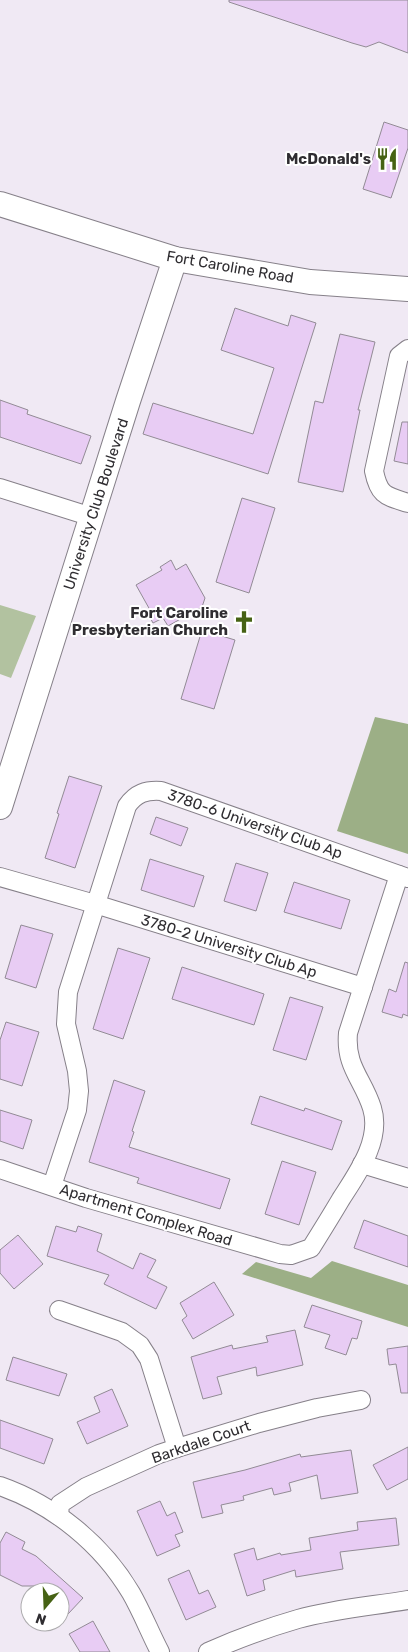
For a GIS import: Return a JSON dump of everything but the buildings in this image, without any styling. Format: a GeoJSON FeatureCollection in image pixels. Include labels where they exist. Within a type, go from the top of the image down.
{"type":"FeatureCollection","features":[{"type":"Feature","properties":{"kind":"street","name":"Fort Caroline Road"},"geometry":{"type":"LineString","coordinates":[[0,204],[175,259],[310,282],[408,289]]}},
{"type":"Feature","properties":{"kind":"street","name":"University Club Boulevard"},"geometry":{"type":"LineString","coordinates":[[0,807],[175,259]]}},
{"type":"Feature","properties":{"kind":"street"},"geometry":{"type":"LineString","coordinates":[[408,349],[399,356],[374,471],[377,486],[386,496],[408,503]]}},
{"type":"Feature","properties":{"kind":"street"},"geometry":{"type":"LineString","coordinates":[[0,488],[92,517]]}},
{"type":"Feature","properties":{"kind":"street","name":"3780-6 University Club Ap"},"geometry":{"type":"LineString","coordinates":[[96,904],[127,806],[132,798],[141,793],[152,791],[161,791],[404,877]]}},
{"type":"Feature","properties":{"kind":"street","name":"3780-2 University Club Ap"},"geometry":{"type":"LineString","coordinates":[[0,877],[96,904],[363,987]]}},
{"type":"Feature","properties":{"kind":"street","name":"Apartment Complex Road"},"geometry":{"type":"LineString","coordinates":[[96,904],[68,992],[66,1024],[77,1071],[79,1091],[77,1110],[52,1186],[182,1226],[280,1254],[291,1255],[311,1248],[362,1164],[372,1135],[374,1118],[372,1108],[350,1063],[347,1046],[348,1033],[404,877]]}},
{"type":"Feature","properties":{"kind":"street"},"geometry":{"type":"LineString","coordinates":[[362,1164],[408,1178]]}},
{"type":"Feature","properties":{"kind":"street"},"geometry":{"type":"LineString","coordinates":[[0,1169],[52,1186]]}},
{"type":"Feature","properties":{"kind":"street"},"geometry":{"type":"LineString","coordinates":[[59,1310],[122,1332],[140,1345],[148,1359],[177,1448]]}},
{"type":"Feature","properties":{"kind":"street","name":"Barkdale Court"},"geometry":{"type":"LineString","coordinates":[[59,1516],[60,1504],[76,1493],[159,1454],[259,1423],[317,1408],[362,1400]]}},
{"type":"Feature","properties":{"kind":"street"},"geometry":{"type":"LineString","coordinates":[[0,1486],[37,1503],[59,1516],[91,1542],[116,1570],[132,1594],[160,1652]]}},
{"type":"Feature","properties":{"kind":"street"},"geometry":{"type":"LineString","coordinates":[[208,1652],[235,1640],[299,1619],[408,1600]]}},
{"type":"Feature","properties":{"kind":"green space"},"geometry":{"type":"Polygon","coordinates":[[[0,605],[36,616],[11,678],[0,674],[0,605]]]}},
{"type":"Feature","properties":{"kind":"green space"},"geometry":{"type":"Polygon","coordinates":[[[375,717],[408,724],[408,854],[337,831],[375,717]]]}},
{"type":"Feature","properties":{"kind":"green space"},"geometry":{"type":"Polygon","coordinates":[[[332,1261],[408,1285],[408,1327],[242,1274],[256,1262],[311,1278],[332,1261]]]}},
{"type":"Feature","properties":{"kind":"place","name":"McDonald's"},"geometry":{"type":"Point","coordinates":[387,159]}},
{"type":"Feature","properties":{"kind":"place","name":"Fort Caroline Presbyterian Church"},"geometry":{"type":"Point","coordinates":[244,622]}}]}
